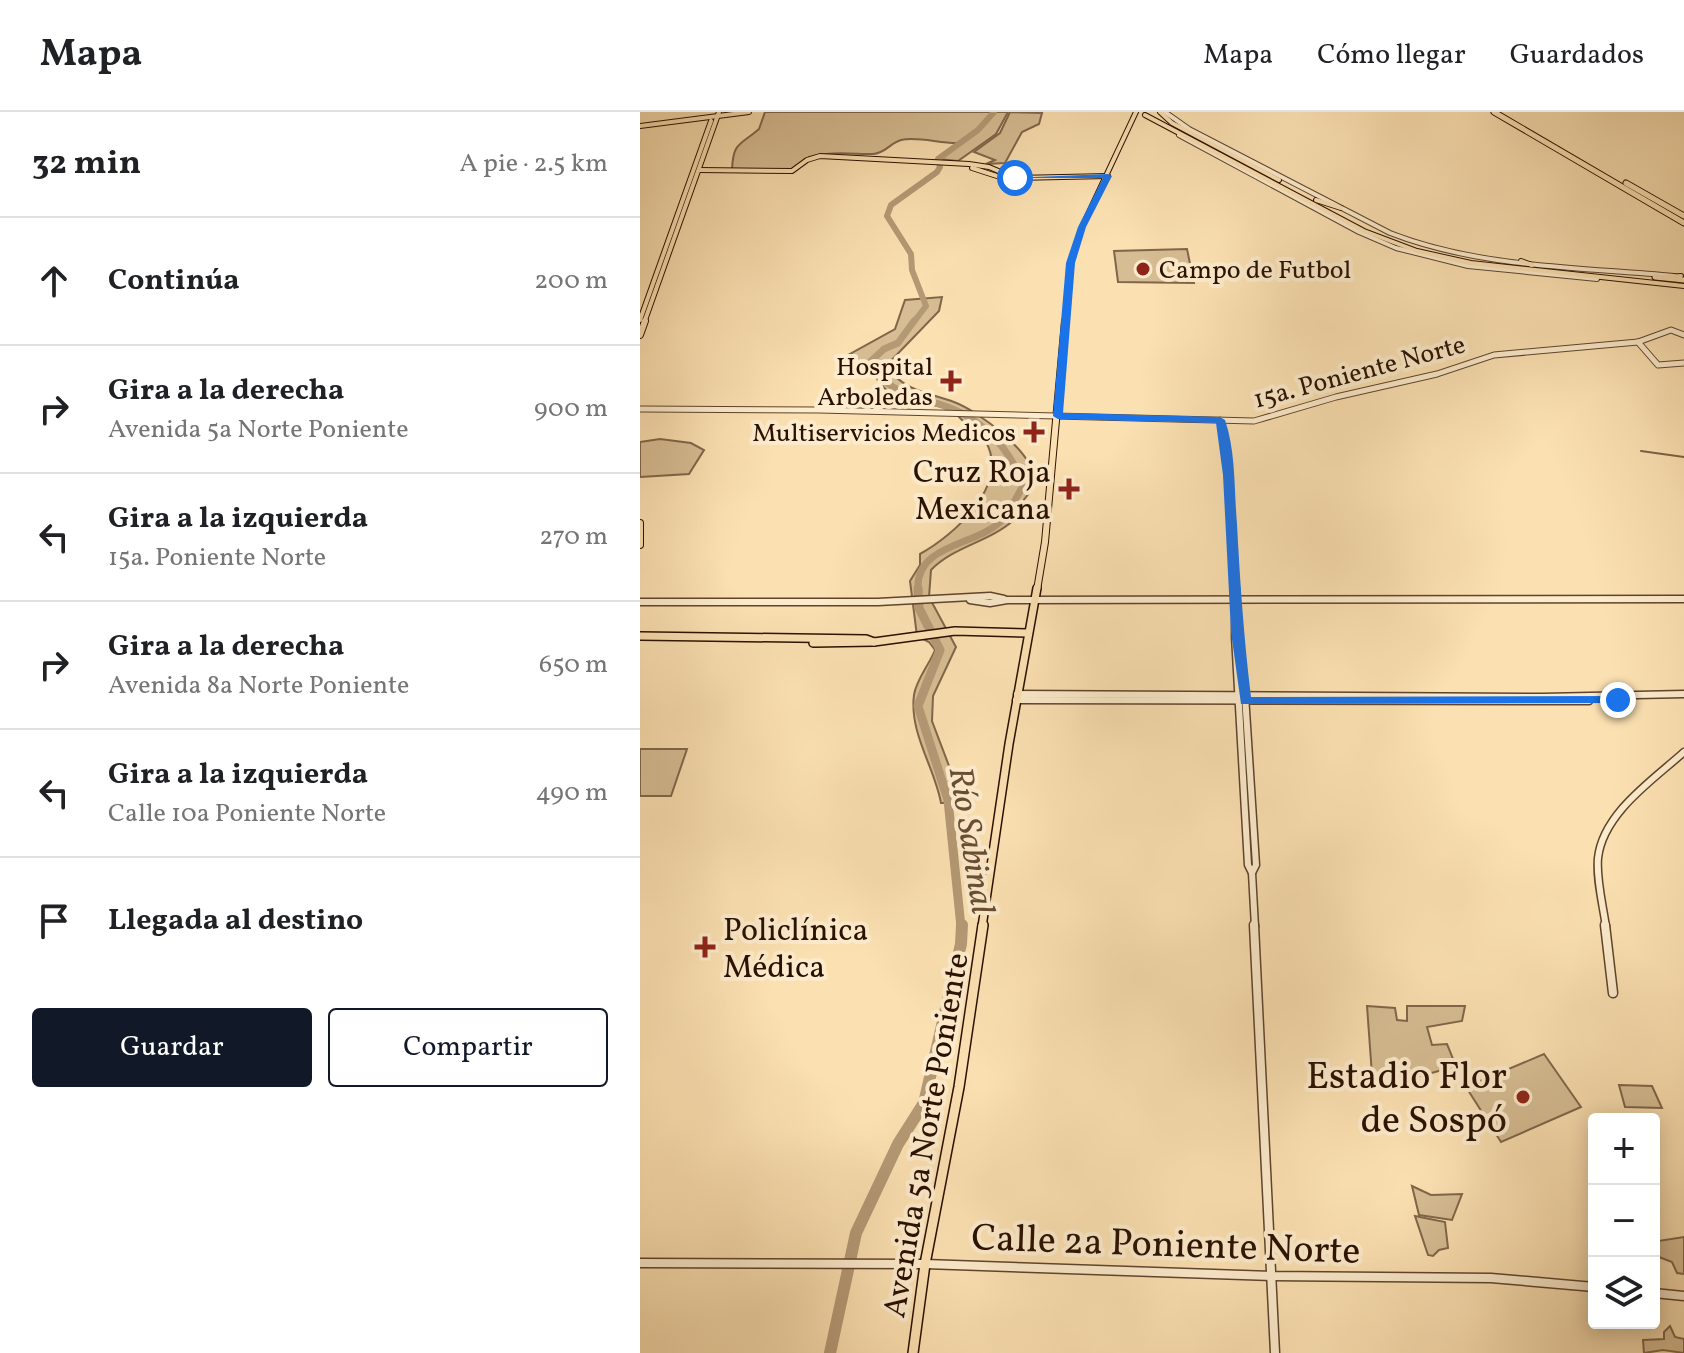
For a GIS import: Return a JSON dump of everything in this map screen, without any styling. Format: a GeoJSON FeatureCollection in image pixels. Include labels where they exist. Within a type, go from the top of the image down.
{"type":"FeatureCollection","features":[{"type":"Feature","properties":{"kind":"highway"},"geometry":{"type":"LineString","coordinates":[[1494,112],[1524,124],[1684,216]]}},
{"type":"Feature","properties":{"kind":"highway"},"geometry":{"type":"LineString","coordinates":[[1506,115],[1517,125],[1684,223]]}},
{"type":"Feature","properties":{"kind":"highway"},"geometry":{"type":"LineString","coordinates":[[1517,125],[1524,124]]}},
{"type":"Feature","properties":{"kind":"highway"},"geometry":{"type":"LineString","coordinates":[[1655,277],[1683,282]]}},
{"type":"Feature","properties":{"kind":"highway"},"geometry":{"type":"LineString","coordinates":[[1674,284],[1683,282]]}},
{"type":"Feature","properties":{"kind":"main road"},"geometry":{"type":"LineString","coordinates":[[690,119],[707,112]]}},
{"type":"Feature","properties":{"kind":"main road"},"geometry":{"type":"LineString","coordinates":[[640,125],[749,112]]}},
{"type":"Feature","properties":{"kind":"main road"},"geometry":{"type":"LineString","coordinates":[[1134,112],[1149,114],[1304,201],[1333,209]]}},
{"type":"Feature","properties":{"kind":"main road","name":"Avenida 5a Norte Poniente"},"geometry":{"type":"LineString","coordinates":[[913,1353],[925,1264],[961,1078],[1017,697],[1045,542],[1070,263],[1082,227],[1107,179],[1134,112]]}},
{"type":"Feature","properties":{"kind":"main road"},"geometry":{"type":"LineString","coordinates":[[1162,112],[1200,138],[1316,201],[1384,235],[1421,248],[1471,259],[1674,284]]}},
{"type":"Feature","properties":{"kind":"main road"},"geometry":{"type":"LineString","coordinates":[[640,335],[712,125],[737,113]]}},
{"type":"Feature","properties":{"kind":"main road"},"geometry":{"type":"LineString","coordinates":[[640,320],[716,114]]}},
{"type":"Feature","properties":{"kind":"main road","name":"Avenida 5a Norte Poniente"},"geometry":{"type":"LineString","coordinates":[[1130,124],[1149,114]]}},
{"type":"Feature","properties":{"kind":"main road"},"geometry":{"type":"LineString","coordinates":[[690,119],[712,125]]}},
{"type":"Feature","properties":{"kind":"main road"},"geometry":{"type":"LineString","coordinates":[[1189,129],[1200,138]]}},
{"type":"Feature","properties":{"kind":"main road"},"geometry":{"type":"LineString","coordinates":[[1171,131],[1184,136]]}},
{"type":"Feature","properties":{"kind":"main road"},"geometry":{"type":"LineString","coordinates":[[699,170],[792,171],[807,160],[820,156],[954,164],[1013,180],[1107,179]]}},
{"type":"Feature","properties":{"kind":"main road"},"geometry":{"type":"LineString","coordinates":[[1304,201],[1316,201],[1380,238],[1442,258],[1655,277]]}},
{"type":"Feature","properties":{"kind":"main road"},"geometry":{"type":"LineString","coordinates":[[1316,201],[1325,208],[1341,208]]}},
{"type":"Feature","properties":{"kind":"main road"},"geometry":{"type":"LineString","coordinates":[[1521,261],[1532,265]]}},
{"type":"Feature","properties":{"kind":"main road"},"geometry":{"type":"LineString","coordinates":[[640,523],[640,545]]}},
{"type":"Feature","properties":{"kind":"main road"},"geometry":{"type":"LineString","coordinates":[[661,638],[865,644],[946,632],[1028,633]]}},
{"type":"Feature","properties":{"kind":"main road"},"geometry":{"type":"LineString","coordinates":[[640,638],[866,639],[874,642]]}},
{"type":"Feature","properties":{"kind":"street"},"geometry":{"type":"LineString","coordinates":[[1162,112],[1316,201],[1341,208],[1415,243],[1476,256],[1683,282]]}},
{"type":"Feature","properties":{"kind":"street"},"geometry":{"type":"LineString","coordinates":[[1149,114],[1171,131],[1304,201]]}},
{"type":"Feature","properties":{"kind":"street"},"geometry":{"type":"LineString","coordinates":[[1325,208],[1374,239],[1439,260],[1496,269],[1683,282]]}},
{"type":"Feature","properties":{"kind":"street","name":"15a. Poniente Norte"},"geometry":{"type":"LineString","coordinates":[[640,409],[1254,421],[1336,397],[1437,374],[1494,355],[1638,342],[1671,330],[1684,335]]}},
{"type":"Feature","properties":{"kind":"street"},"geometry":{"type":"LineString","coordinates":[[1638,342],[1658,365],[1682,362]]}},
{"type":"Feature","properties":{"kind":"street"},"geometry":{"type":"LineString","coordinates":[[1220,420],[1224,433],[1237,600],[1275,1353]]}},
{"type":"Feature","properties":{"kind":"street"},"geometry":{"type":"LineString","coordinates":[[640,602],[1684,599]]}},
{"type":"Feature","properties":{"kind":"street"},"geometry":{"type":"LineString","coordinates":[[1017,697],[1582,701],[1684,694]]}},
{"type":"Feature","properties":{"kind":"street"},"geometry":{"type":"LineString","coordinates":[[1613,993],[1598,859],[1601,841],[1608,826],[1635,797],[1684,752]]}},
{"type":"Feature","properties":{"kind":"street","name":"Calle 2a Poniente Norte"},"geometry":{"type":"LineString","coordinates":[[640,1263],[925,1264],[1272,1276],[1491,1278],[1588,1286]]}},
{"type":"Feature","properties":{"kind":"street"},"geometry":{"type":"LineString","coordinates":[[1660,1294],[1684,1296]]}},
{"type":"Feature","properties":{"kind":"shaded area"},"geometry":{"type":"Polygon","coordinates":[[[765,112],[1008,112],[996,134],[958,161],[938,159],[959,143],[908,139],[897,141],[873,154],[833,153],[809,157],[795,169],[732,170],[736,149],[759,129],[765,112]]]}},
{"type":"Feature","properties":{"kind":"shaded area"},"geometry":{"type":"Polygon","coordinates":[[[1010,112],[1042,113],[1039,124],[1022,132],[1005,163],[986,164],[995,160],[974,152],[1000,133],[1010,112]]]}},
{"type":"Feature","properties":{"kind":"shaded area"},"geometry":{"type":"Polygon","coordinates":[[[1187,249],[1194,283],[1118,282],[1114,251],[1187,249]]]}},
{"type":"Feature","properties":{"kind":"shaded area"},"geometry":{"type":"Polygon","coordinates":[[[942,297],[939,311],[882,370],[836,373],[841,359],[895,329],[905,300],[942,297]]]}},
{"type":"Feature","properties":{"kind":"shaded area"},"geometry":{"type":"Polygon","coordinates":[[[894,375],[914,389],[964,407],[1004,434],[1026,459],[1034,482],[1015,519],[995,533],[950,555],[931,570],[929,597],[956,647],[933,696],[932,721],[963,803],[941,803],[915,723],[915,689],[935,650],[929,642],[917,636],[910,581],[920,565],[920,554],[948,535],[974,508],[990,476],[991,459],[985,440],[955,413],[939,406],[900,399],[883,387],[875,376],[894,375]]]}},
{"type":"Feature","properties":{"kind":"shaded area"},"geometry":{"type":"Polygon","coordinates":[[[660,439],[691,443],[704,450],[689,474],[640,477],[640,442],[660,439]]]}},
{"type":"Feature","properties":{"kind":"shaded area"},"geometry":{"type":"Polygon","coordinates":[[[640,749],[687,749],[671,796],[640,796],[640,749]]]}},
{"type":"Feature","properties":{"kind":"shaded area"},"geometry":{"type":"Polygon","coordinates":[[[1367,1006],[1395,1008],[1397,1020],[1407,1021],[1407,1006],[1465,1006],[1462,1021],[1427,1027],[1432,1045],[1447,1044],[1456,1066],[1421,1076],[1372,1075],[1367,1006]]]}},
{"type":"Feature","properties":{"kind":"shaded area","name":"Estadio Flor de Sospó"},"geometry":{"type":"Polygon","coordinates":[[[1544,1054],[1581,1107],[1501,1142],[1466,1087],[1544,1054]]]}},
{"type":"Feature","properties":{"kind":"shaded area"},"geometry":{"type":"Polygon","coordinates":[[[1619,1085],[1652,1086],[1662,1108],[1625,1107],[1619,1085]]]}},
{"type":"Feature","properties":{"kind":"shaded area"},"geometry":{"type":"Polygon","coordinates":[[[1412,1186],[1431,1195],[1462,1194],[1452,1220],[1419,1215],[1412,1186]]]}},
{"type":"Feature","properties":{"kind":"shaded area"},"geometry":{"type":"Polygon","coordinates":[[[1415,1216],[1445,1222],[1448,1248],[1439,1250],[1433,1256],[1428,1255],[1415,1216]]]}},
{"type":"Feature","properties":{"kind":"shaded area"},"geometry":{"type":"Polygon","coordinates":[[[1684,1237],[1684,1274],[1677,1273],[1672,1262],[1660,1257],[1660,1241],[1684,1237]]]}},
{"type":"Feature","properties":{"kind":"shaded area"},"geometry":{"type":"Polygon","coordinates":[[[1670,1326],[1675,1337],[1684,1339],[1684,1353],[1663,1350],[1644,1353],[1643,1340],[1664,1339],[1664,1332],[1670,1326]]]}},
{"type":"Feature","properties":{"kind":"waterway","name":"Río Sabinal"},"geometry":{"type":"LineString","coordinates":[[913,323],[926,306],[912,270],[911,254],[887,216],[891,205],[937,172],[940,167],[938,159],[978,130],[994,112]]}},
{"type":"Feature","properties":{"kind":"waterway","name":"Río Sabinal"},"geometry":{"type":"LineString","coordinates":[[914,321],[898,343],[884,349],[871,361],[877,372],[901,391],[956,410],[981,426],[1011,459],[1023,486],[1003,520],[988,531],[935,555],[920,575],[918,589]]}},
{"type":"Feature","properties":{"kind":"waterway"},"geometry":{"type":"LineString","coordinates":[[1641,451],[1684,457]]}},
{"type":"Feature","properties":{"kind":"waterway","name":"Río Sabinal"},"geometry":{"type":"LineString","coordinates":[[918,589],[919,608],[940,650],[918,706],[948,800],[961,927]]}},
{"type":"Feature","properties":{"kind":"waterway","name":"Río Sabinal"},"geometry":{"type":"LineString","coordinates":[[830,1353],[856,1233],[898,1144],[924,1103],[961,944],[962,925]]}},
{"type":"Feature","properties":{"kind":"place","name":"Campo de Futbol"},"geometry":{"type":"Point","coordinates":[1143,269]}},
{"type":"Feature","properties":{"kind":"place","name":"Hospital Arboledas"},"geometry":{"type":"Point","coordinates":[951,381]}},
{"type":"Feature","properties":{"kind":"place","name":"Multiservicios Medicos"},"geometry":{"type":"Point","coordinates":[1034,432]}},
{"type":"Feature","properties":{"kind":"place","name":"Cruz Roja Mexicana"},"geometry":{"type":"Point","coordinates":[1069,489]}},
{"type":"Feature","properties":{"kind":"place","name":"Policlínica Médica"},"geometry":{"type":"Point","coordinates":[705,947]}},
{"type":"Feature","properties":{"kind":"place","name":"Estadio Flor de Sospó"},"geometry":{"type":"Point","coordinates":[1523,1097]}},
{"type":"Feature","properties":{"kind":"route"},"geometry":{"type":"LineString","coordinates":[[1015,178],[1108,176],[1082,227],[1070,263],[1058,416],[1220,420],[1228,475],[1237,632],[1240,636],[1245,701],[1618,700]]}}]}
